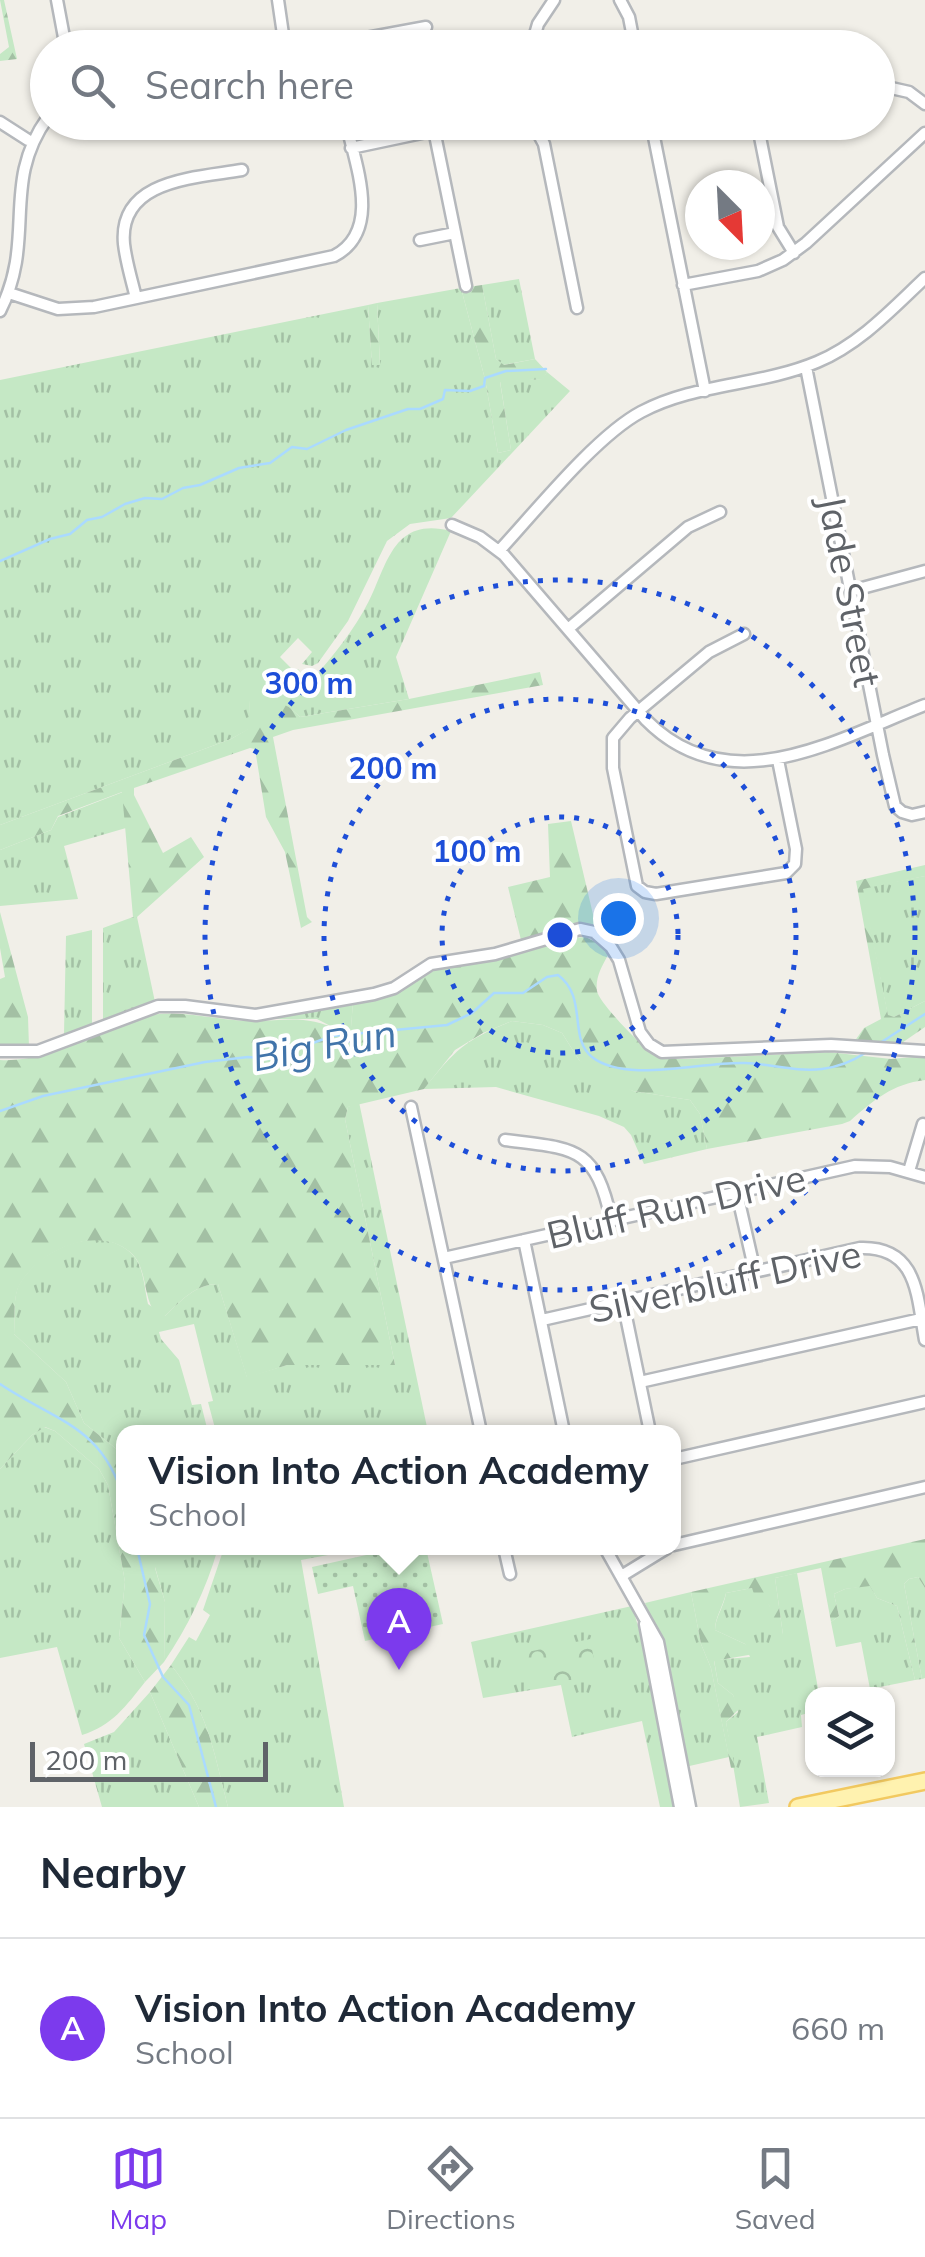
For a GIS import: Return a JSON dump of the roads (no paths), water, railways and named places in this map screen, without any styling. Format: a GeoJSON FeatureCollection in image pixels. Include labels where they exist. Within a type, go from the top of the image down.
{"type":"FeatureCollection","features":[{"type":"Feature","properties":{"kind":"main road"},"geometry":{"type":"LineString","coordinates":[[798,1807],[925,1781]]}},
{"type":"Feature","properties":{"kind":"street"},"geometry":{"type":"LineString","coordinates":[[56,0],[62,30]]}},
{"type":"Feature","properties":{"kind":"street"},"geometry":{"type":"LineString","coordinates":[[278,0],[283,30]]}},
{"type":"Feature","properties":{"kind":"street"},"geometry":{"type":"LineString","coordinates":[[536,30],[554,0]]}},
{"type":"Feature","properties":{"kind":"street"},"geometry":{"type":"LineString","coordinates":[[620,0],[631,30]]}},
{"type":"Feature","properties":{"kind":"street"},"geometry":{"type":"LineString","coordinates":[[410,30],[426,27]]}},
{"type":"Feature","properties":{"kind":"street"},"geometry":{"type":"LineString","coordinates":[[895,89],[909,92],[925,104]]}},
{"type":"Feature","properties":{"kind":"street"},"geometry":{"type":"LineString","coordinates":[[0,122],[28,140]]}},
{"type":"Feature","properties":{"kind":"street"},"geometry":{"type":"LineString","coordinates":[[683,286],[758,271],[794,253],[925,133]]}},
{"type":"Feature","properties":{"kind":"street"},"geometry":{"type":"LineString","coordinates":[[0,311],[15,271],[12,180],[30,138]]}},
{"type":"Feature","properties":{"kind":"street"},"geometry":{"type":"LineString","coordinates":[[9,294],[58,309],[94,307],[325,258],[350,246],[360,231],[363,214],[349,140]]}},
{"type":"Feature","properties":{"kind":"street"},"geometry":{"type":"LineString","coordinates":[[351,148],[388,140]]}},
{"type":"Feature","properties":{"kind":"street"},"geometry":{"type":"LineString","coordinates":[[436,140],[466,286]]}},
{"type":"Feature","properties":{"kind":"street"},"geometry":{"type":"LineString","coordinates":[[542,140],[577,308]]}},
{"type":"Feature","properties":{"kind":"street"},"geometry":{"type":"LineString","coordinates":[[654,140],[705,391]]}},
{"type":"Feature","properties":{"kind":"street"},"geometry":{"type":"LineString","coordinates":[[761,140],[778,227],[794,253]]}},
{"type":"Feature","properties":{"kind":"street"},"geometry":{"type":"LineString","coordinates":[[136,298],[124,232],[126,219],[141,196],[165,184],[242,170]]}},
{"type":"Feature","properties":{"kind":"street"},"geometry":{"type":"LineString","coordinates":[[420,240],[455,233]]}},
{"type":"Feature","properties":{"kind":"street"},"geometry":{"type":"LineString","coordinates":[[499,551],[617,428],[653,405],[806,366],[841,350],[925,278]]}},
{"type":"Feature","properties":{"kind":"street","name":"Jade Street"},"geometry":{"type":"LineString","coordinates":[[806,366],[896,806],[899,817],[925,812]]}},
{"type":"Feature","properties":{"kind":"street"},"geometry":{"type":"LineString","coordinates":[[568,629],[688,527],[720,512]]}},
{"type":"Feature","properties":{"kind":"street"},"geometry":{"type":"LineString","coordinates":[[452,526],[480,537],[499,551],[638,712],[672,741],[694,752],[739,762],[778,760],[925,704]]}},
{"type":"Feature","properties":{"kind":"street"},"geometry":{"type":"LineString","coordinates":[[851,590],[925,572]]}},
{"type":"Feature","properties":{"kind":"street"},"geometry":{"type":"LineString","coordinates":[[744,634],[709,652],[613,738],[610,753],[641,896],[800,868],[778,760]]}},
{"type":"Feature","properties":{"kind":"street"},"geometry":{"type":"LineString","coordinates":[[0,1052],[27,1052],[53,1046],[158,1006],[256,1015],[374,994],[394,988],[432,964],[510,950],[580,928],[601,937],[615,953],[640,1032],[662,1052],[772,1046],[925,1051]]}},
{"type":"Feature","properties":{"kind":"street"},"geometry":{"type":"LineString","coordinates":[[412,1107],[479,1425]]}},
{"type":"Feature","properties":{"kind":"street"},"geometry":{"type":"LineString","coordinates":[[909,1171],[923,1124]]}},
{"type":"Feature","properties":{"kind":"street"},"geometry":{"type":"LineString","coordinates":[[505,1140],[562,1147],[586,1158],[604,1185],[612,1219]]}},
{"type":"Feature","properties":{"kind":"street","name":"Bluff Run Drive"},"geometry":{"type":"LineString","coordinates":[[444,1258],[855,1166],[909,1171],[925,1178]]}},
{"type":"Feature","properties":{"kind":"street"},"geometry":{"type":"LineString","coordinates":[[737,1193],[755,1272]]}},
{"type":"Feature","properties":{"kind":"street"},"geometry":{"type":"LineString","coordinates":[[524,1240],[563,1425]]}},
{"type":"Feature","properties":{"kind":"street","name":"Silverbluff Drive"},"geometry":{"type":"LineString","coordinates":[[542,1320],[860,1248],[887,1251],[904,1263],[911,1272],[921,1319]]}},
{"type":"Feature","properties":{"kind":"street"},"geometry":{"type":"LineString","coordinates":[[622,1302],[649,1425]]}},
{"type":"Feature","properties":{"kind":"street"},"geometry":{"type":"LineString","coordinates":[[640,1382],[921,1319],[925,1340]]}},
{"type":"Feature","properties":{"kind":"street"},"geometry":{"type":"LineString","coordinates":[[681,1457],[925,1402]]}},
{"type":"Feature","properties":{"kind":"street"},"geometry":{"type":"LineString","coordinates":[[681,1544],[925,1487]]}},
{"type":"Feature","properties":{"kind":"street"},"geometry":{"type":"LineString","coordinates":[[506,1555],[510,1574]]}},
{"type":"Feature","properties":{"kind":"street"},"geometry":{"type":"LineString","coordinates":[[611,1555],[658,1642],[690,1807]]}},
{"type":"Feature","properties":{"kind":"street"},"geometry":{"type":"LineString","coordinates":[[623,1574],[656,1555]]}},
{"type":"Feature","properties":{"kind":"street"},"geometry":{"type":"LineString","coordinates":[[644,1618],[680,1807]]}},
{"type":"Feature","properties":{"kind":"waterway"},"geometry":{"type":"LineString","coordinates":[[0,561],[70,534],[87,520],[102,517],[125,504],[145,498],[162,499],[239,468],[270,463],[292,447],[307,449],[346,430],[408,409],[420,409],[443,399],[445,390],[470,391],[484,386],[485,378],[506,371],[546,369]]}},
{"type":"Feature","properties":{"kind":"waterway","name":"Big Run"},"geometry":{"type":"LineString","coordinates":[[0,1111],[43,1096],[205,1062],[269,1059],[332,1036],[447,1025],[472,1013],[494,993],[523,993],[547,977],[558,975],[573,994],[585,1049],[607,1065],[644,1070],[745,1063],[812,1070],[839,1065],[865,1053]]}},
{"type":"Feature","properties":{"kind":"waterway","name":"Big Run"},"geometry":{"type":"LineString","coordinates":[[880,1043],[925,1014]]}},
{"type":"Feature","properties":{"kind":"waterway"},"geometry":{"type":"LineString","coordinates":[[0,1384],[76,1428],[104,1456],[116,1478]]}},
{"type":"Feature","properties":{"kind":"waterway"},"geometry":{"type":"LineString","coordinates":[[139,1555],[150,1604],[144,1635],[163,1677],[189,1705],[216,1807]]}},
{"type":"Feature","properties":{"kind":"place","name":"Vision Into Action Academy"},"geometry":{"type":"Point","coordinates":[399,1670]}}]}
